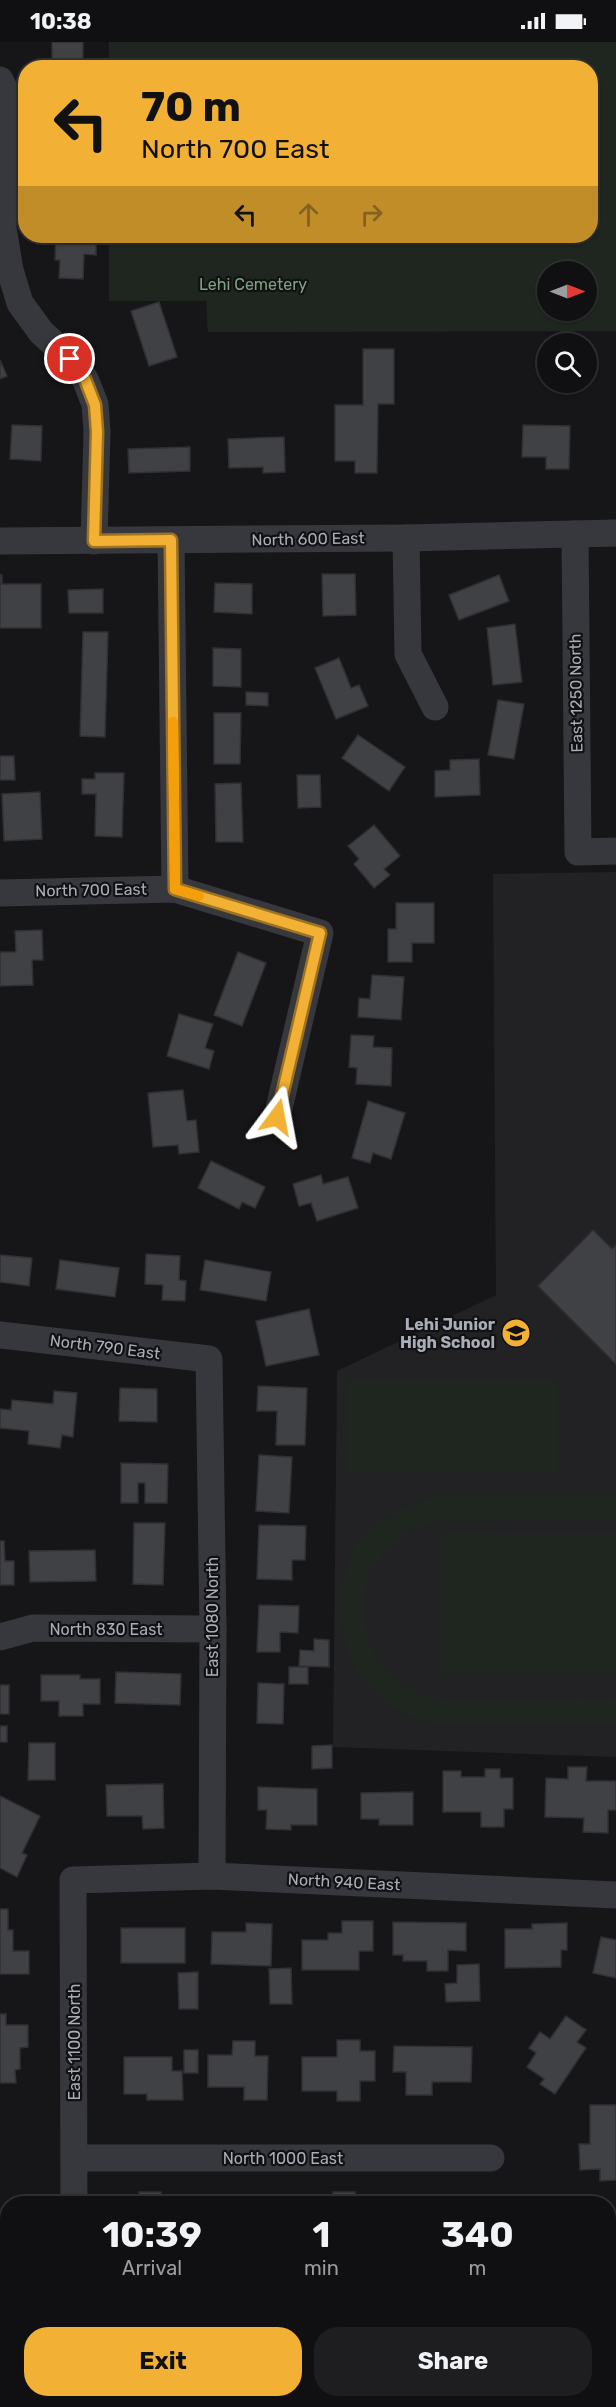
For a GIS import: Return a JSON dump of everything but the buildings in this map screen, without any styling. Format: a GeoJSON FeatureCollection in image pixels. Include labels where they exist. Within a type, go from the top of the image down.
{"type":"FeatureCollection","features":[{"type":"Feature","properties":{"kind":"street"},"geometry":{"type":"LineString","coordinates":[[0,80],[6,92],[3,114],[5,272],[21,303],[41,332],[70,359],[85,379],[95,405],[97,432],[94,541]]}},
{"type":"Feature","properties":{"kind":"street","name":"North 600 East"},"geometry":{"type":"LineString","coordinates":[[0,541],[406,538],[616,533]]}},
{"type":"Feature","properties":{"kind":"street","name":"East 1250 North"},"geometry":{"type":"LineString","coordinates":[[574,534],[578,852],[616,851]]}},
{"type":"Feature","properties":{"kind":"street"},"geometry":{"type":"LineString","coordinates":[[406,538],[408,654],[435,707]]}},
{"type":"Feature","properties":{"kind":"street"},"geometry":{"type":"LineString","coordinates":[[171,540],[175,889]]}},
{"type":"Feature","properties":{"kind":"street","name":"North 700 East"},"geometry":{"type":"LineString","coordinates":[[0,893],[175,889],[320,933],[277,1117]]}},
{"type":"Feature","properties":{"kind":"street","name":"North 790 East"},"geometry":{"type":"LineString","coordinates":[[0,1335],[209,1359]]}},
{"type":"Feature","properties":{"kind":"street","name":"East 1080 North"},"geometry":{"type":"LineString","coordinates":[[209,1359],[213,1629],[212,1875]]}},
{"type":"Feature","properties":{"kind":"street","name":"North 830 East"},"geometry":{"type":"LineString","coordinates":[[0,1637],[33,1628],[213,1629]]}},
{"type":"Feature","properties":{"kind":"street","name":"North 940 East"},"geometry":{"type":"LineString","coordinates":[[73,1880],[212,1875],[616,1895]]}},
{"type":"Feature","properties":{"kind":"street","name":"East 1100 North"},"geometry":{"type":"LineString","coordinates":[[73,1880],[75,2196]]}},
{"type":"Feature","properties":{"kind":"street","name":"North 1000 East"},"geometry":{"type":"LineString","coordinates":[[75,2158],[490,2158]]}},
{"type":"Feature","properties":{"kind":"shaded area","name":"Lehi Junior High School"},"geometry":{"type":"Polygon","coordinates":[[[616,872],[616,1757],[333,1747],[337,1371],[496,1295],[493,874],[616,872]]]}},
{"type":"Feature","properties":{"kind":"green space","name":"Lehi Cemetery"},"geometry":{"type":"Polygon","coordinates":[[[109,42],[616,42],[616,331],[208,332],[206,301],[109,301],[109,243],[598,243],[598,60],[109,60],[109,42]]]}},
{"type":"Feature","properties":{"kind":"green space"},"geometry":{"type":"Polygon","coordinates":[[[346,1379],[557,1379],[557,1473],[347,1473],[346,1379]]]}},
{"type":"Feature","properties":{"kind":"green space"},"geometry":{"type":"Polygon","coordinates":[[[444,1494],[616,1494],[616,1519],[437,1521],[404,1535],[386,1551],[374,1566],[364,1592],[364,1623],[374,1652],[383,1665],[393,1677],[416,1692],[450,1700],[616,1699],[616,1724],[428,1722],[408,1716],[390,1705],[362,1678],[345,1643],[341,1624],[342,1584],[351,1554],[361,1539],[381,1520],[405,1507],[444,1494]]]}},
{"type":"Feature","properties":{"kind":"green space"},"geometry":{"type":"Polygon","coordinates":[[[441,1533],[616,1533],[616,1674],[441,1674],[441,1533]]]}},
{"type":"Feature","properties":{"kind":"slow traffic"},"geometry":{"type":"LineString","coordinates":[[173,722],[175,889],[199,896]]}},
{"type":"Feature","properties":{"kind":"place","name":"Lehi Junior High School"},"geometry":{"type":"Point","coordinates":[516,1333]}},
{"type":"Feature","properties":{"kind":"route"},"geometry":{"type":"LineString","coordinates":[[70,359],[85,379],[95,405],[97,432],[94,541],[171,540],[175,889],[320,933],[277,1117]]}}]}
